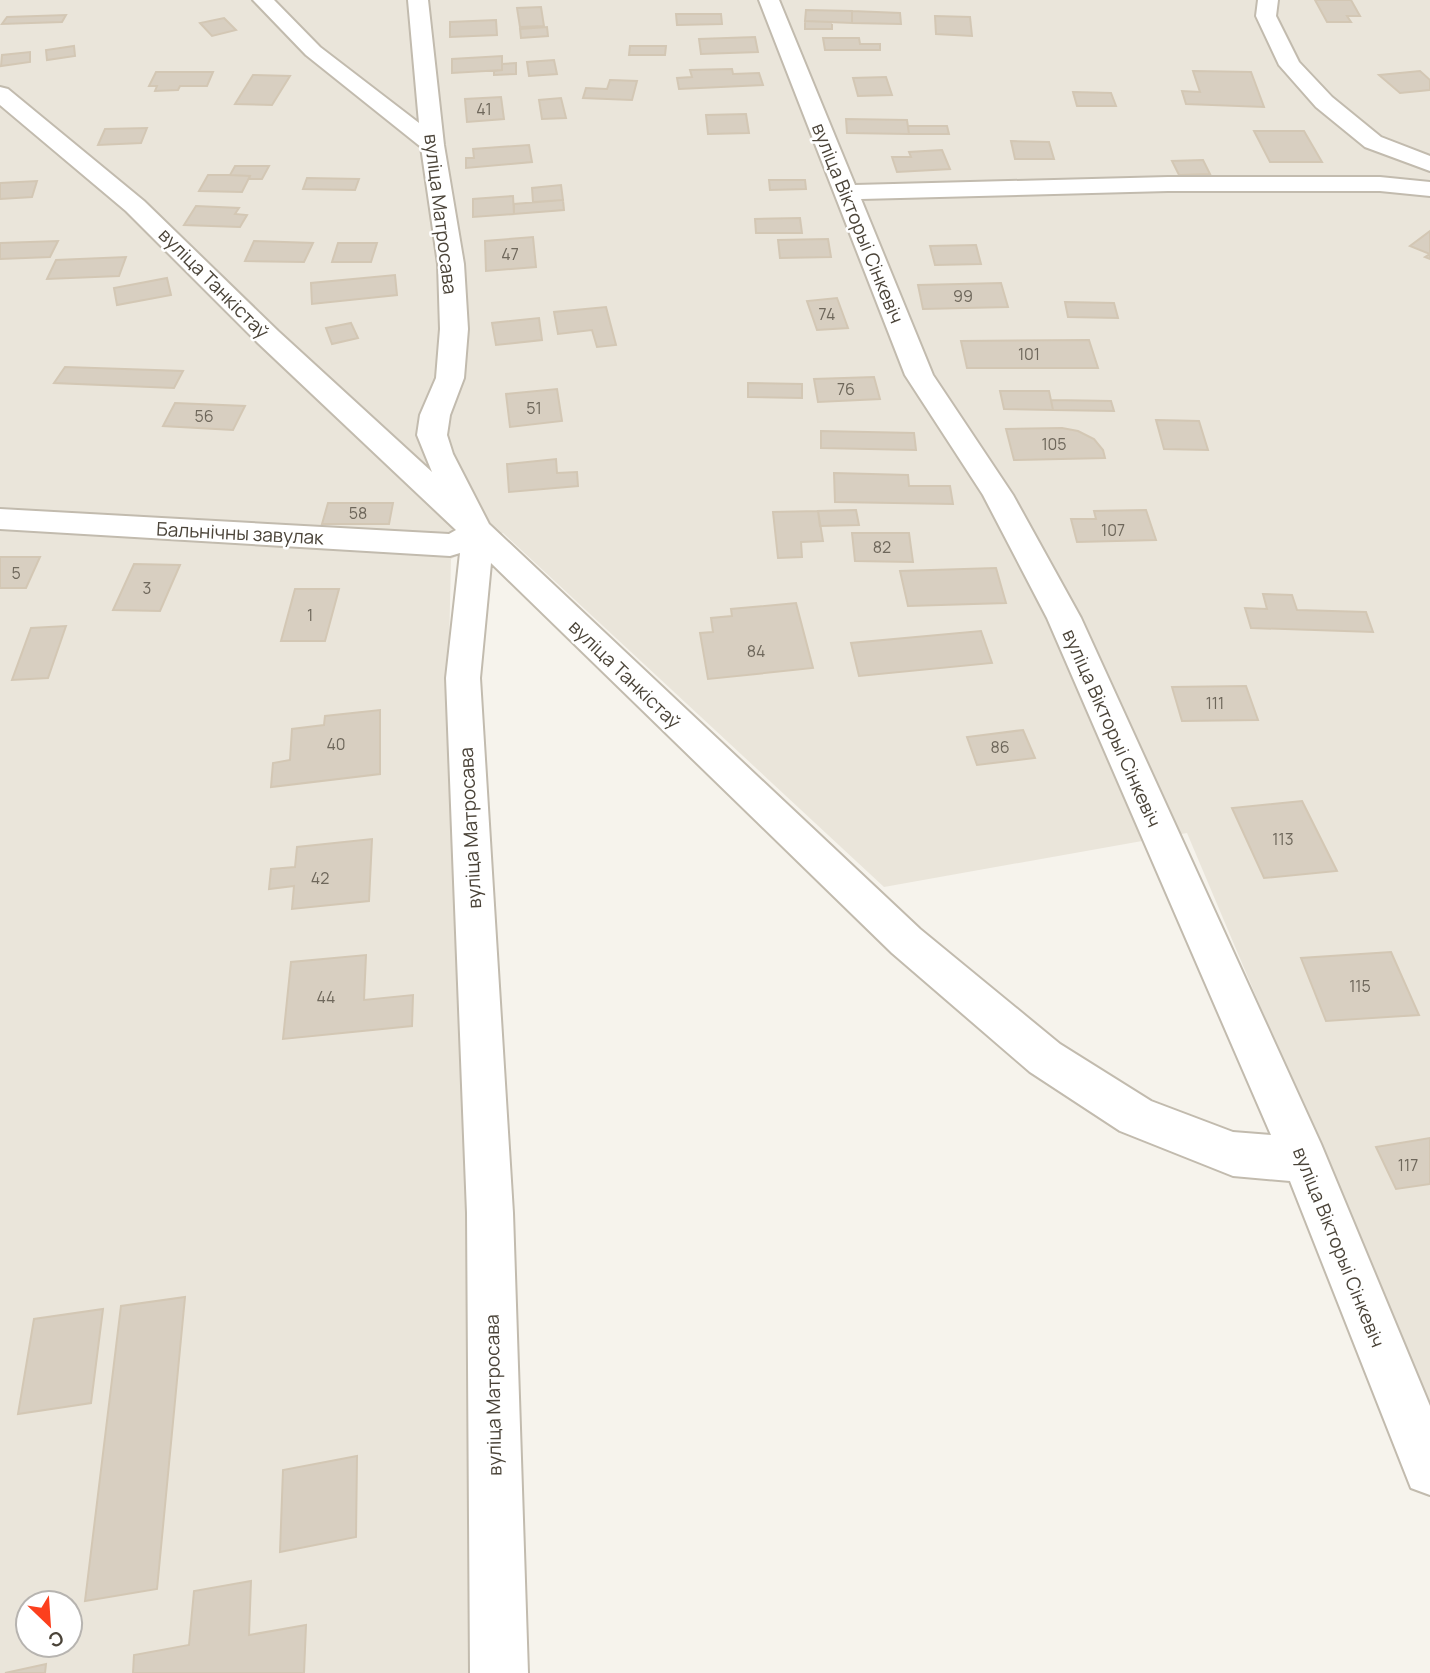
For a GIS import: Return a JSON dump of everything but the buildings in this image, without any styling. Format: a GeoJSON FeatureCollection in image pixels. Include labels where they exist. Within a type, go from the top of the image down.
{"type":"FeatureCollection","features":[{"type":"Feature","properties":{"kind":"street"},"geometry":{"type":"LineString","coordinates":[[263,0],[313,51],[432,145]]}},
{"type":"Feature","properties":{"kind":"street","name":"вуліца Матросава"},"geometry":{"type":"LineString","coordinates":[[418,0],[432,145],[451,264],[454,329],[450,379],[435,415],[432,435],[438,454],[476,530],[463,678],[490,1213],[499,1673]]}},
{"type":"Feature","properties":{"kind":"street","name":"вуліца Вікторыі Сінкевіч"},"geometry":{"type":"LineString","coordinates":[[769,0],[919,374],[998,495],[1064,618],[1305,1160],[1430,1469]]}},
{"type":"Feature","properties":{"kind":"street"},"geometry":{"type":"LineString","coordinates":[[1268,0],[1266,16],[1290,65],[1324,102],[1419,187]]}},
{"type":"Feature","properties":{"kind":"street","name":"вуліца Танкістаў"},"geometry":{"type":"LineString","coordinates":[[0,94],[135,206],[268,337],[476,530],[906,942],[1045,1058],[1136,1116],[1233,1154],[1305,1160]]}},
{"type":"Feature","properties":{"kind":"street"},"geometry":{"type":"LineString","coordinates":[[1361,133],[1388,150],[1430,164]]}},
{"type":"Feature","properties":{"kind":"street"},"geometry":{"type":"LineString","coordinates":[[844,192],[1168,184],[1419,187]]}},
{"type":"Feature","properties":{"kind":"street","name":"Бальнічны завулак"},"geometry":{"type":"LineString","coordinates":[[0,519],[450,545],[463,541],[476,530]]}},
{"type":"Feature","properties":{"kind":"shaded area"},"geometry":{"type":"Polygon","coordinates":[[[0,0],[1430,0],[1430,1408],[1187,833],[884,887],[503,533],[451,559],[447,737],[470,1193],[474,1673],[0,1673],[0,0]]]}}]}
